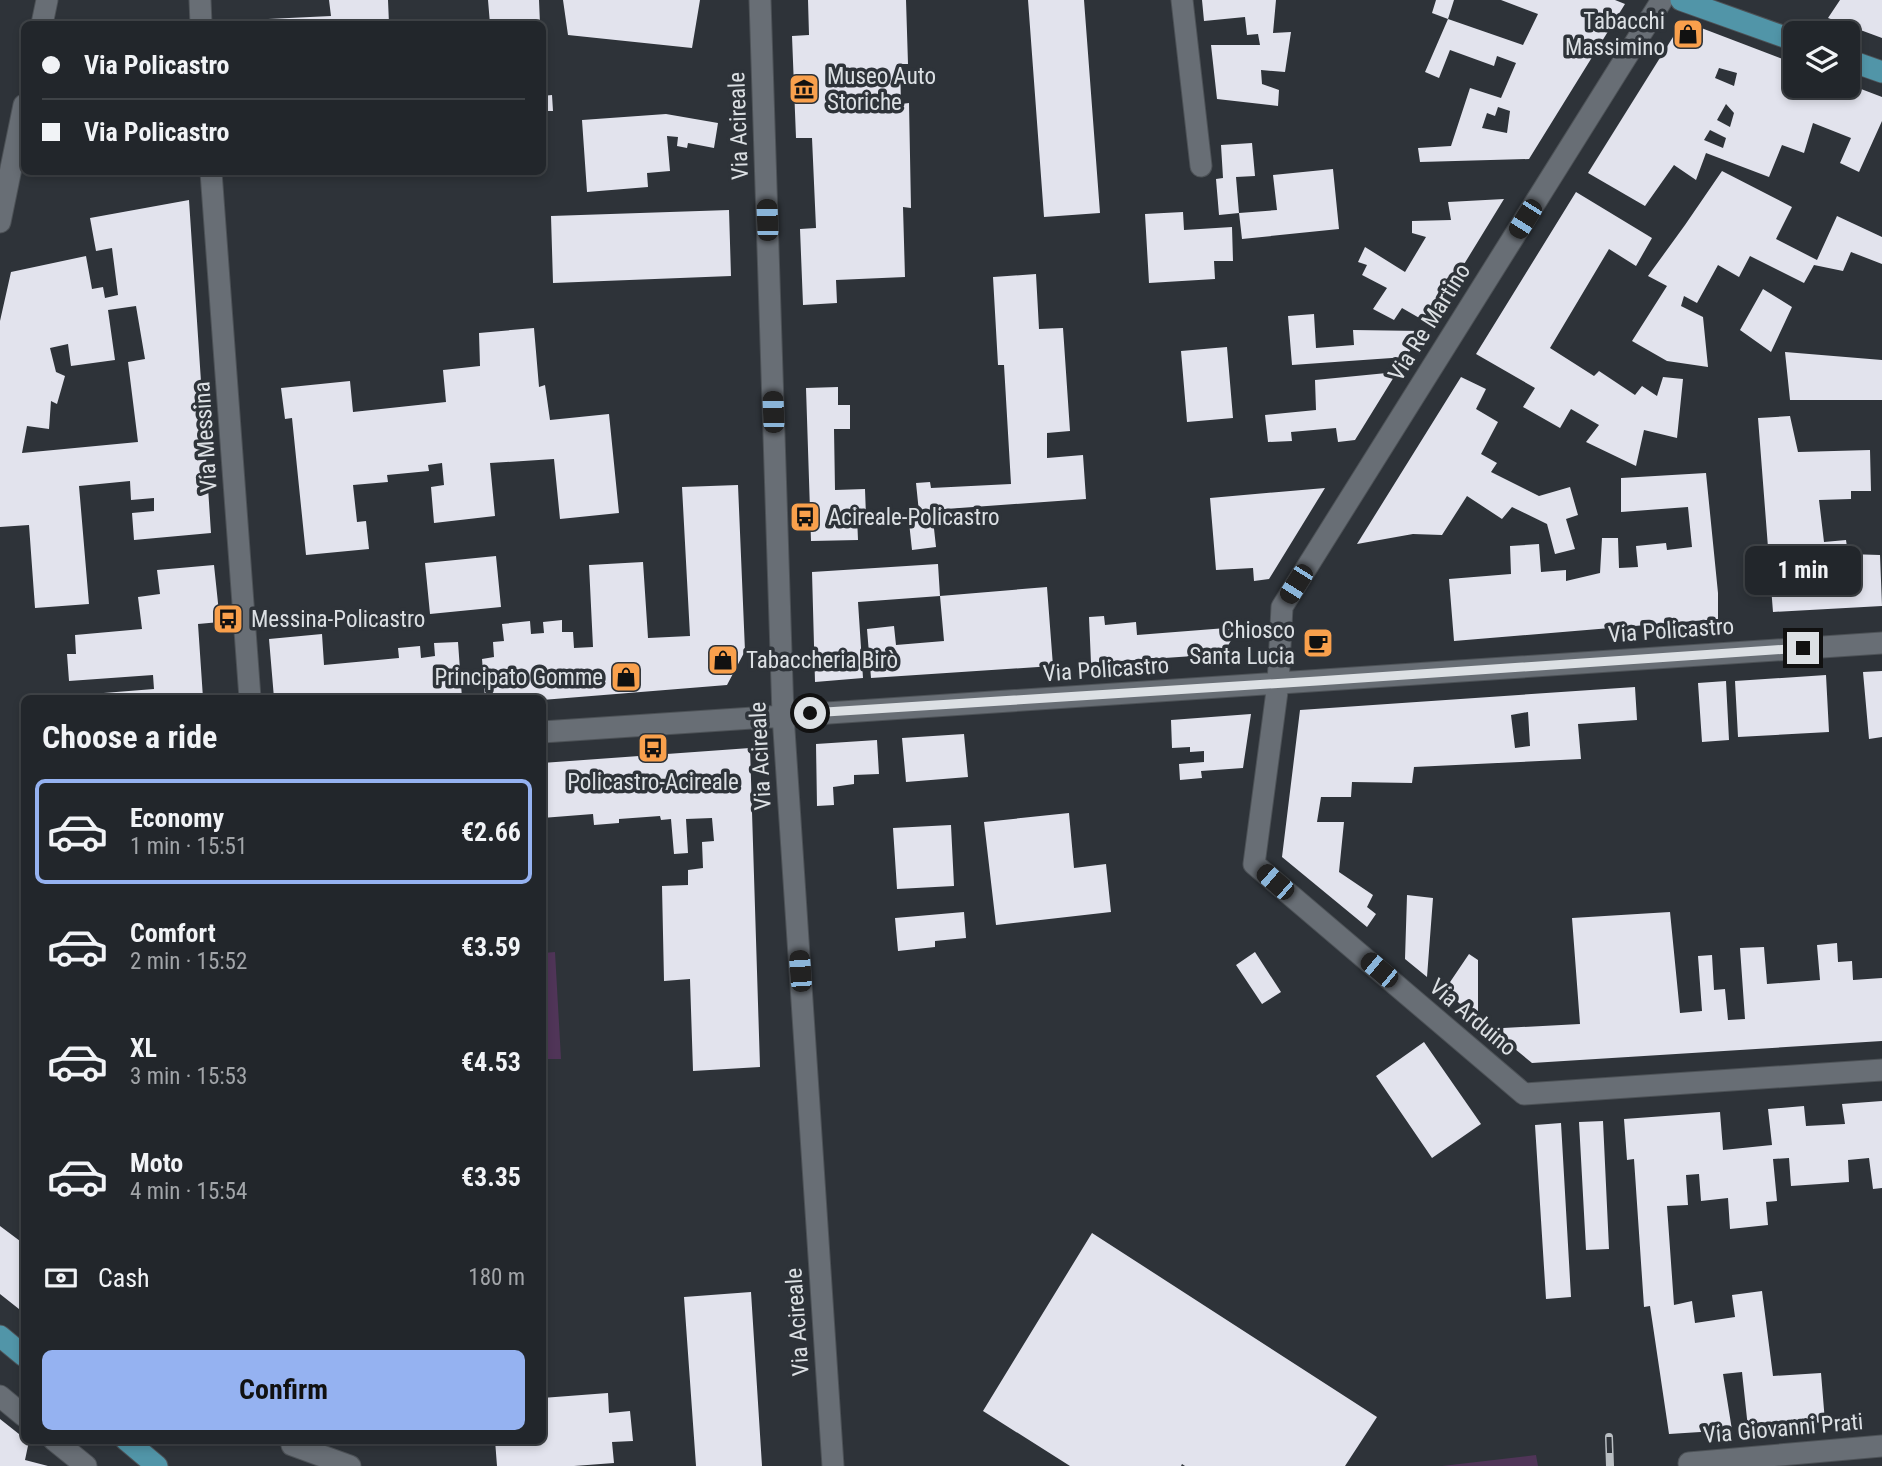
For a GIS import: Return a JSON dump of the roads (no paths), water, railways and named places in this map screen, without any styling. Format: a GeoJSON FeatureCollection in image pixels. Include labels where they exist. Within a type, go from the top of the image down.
{"type":"FeatureCollection","features":[{"type":"Feature","properties":{"kind":"main road"},"geometry":{"type":"LineString","coordinates":[[1681,0],[1783,36]]}},
{"type":"Feature","properties":{"kind":"main road"},"geometry":{"type":"LineString","coordinates":[[1860,64],[1882,72]]}},
{"type":"Feature","properties":{"kind":"main road"},"geometry":{"type":"LineString","coordinates":[[0,1336],[21,1354]]}},
{"type":"Feature","properties":{"kind":"main road"},"geometry":{"type":"LineString","coordinates":[[131,1444],[157,1466]]}},
{"type":"Feature","properties":{"kind":"street"},"geometry":{"type":"LineString","coordinates":[[43,21],[47,0]]}},
{"type":"Feature","properties":{"kind":"street"},"geometry":{"type":"LineString","coordinates":[[200,0],[201,21]]}},
{"type":"Feature","properties":{"kind":"street","name":"Via Acireale"},"geometry":{"type":"LineString","coordinates":[[760,0],[783,715],[833,1466]]}},
{"type":"Feature","properties":{"kind":"street"},"geometry":{"type":"LineString","coordinates":[[1182,0],[1201,166]]}},
{"type":"Feature","properties":{"kind":"street","name":"Via Re Martino"},"geometry":{"type":"LineString","coordinates":[[1278,684],[1282,607],[1662,0]]}},
{"type":"Feature","properties":{"kind":"street"},"geometry":{"type":"LineString","coordinates":[[0,222],[7,154],[21,114]]}},
{"type":"Feature","properties":{"kind":"street","name":"Via Messina"},"geometry":{"type":"LineString","coordinates":[[211,175],[250,695]]}},
{"type":"Feature","properties":{"kind":"street","name":"Via Policastro"},"geometry":{"type":"LineString","coordinates":[[546,732],[1882,642]]}},
{"type":"Feature","properties":{"kind":"street","name":"Via Arduino"},"geometry":{"type":"LineString","coordinates":[[1278,684],[1254,864],[1524,1094],[1882,1070]]}},
{"type":"Feature","properties":{"kind":"street"},"geometry":{"type":"LineString","coordinates":[[0,1396],[21,1414]]}},
{"type":"Feature","properties":{"kind":"street"},"geometry":{"type":"LineString","coordinates":[[59,1444],[86,1466]]}},
{"type":"Feature","properties":{"kind":"street","name":"Via Giovanni Prati"},"geometry":{"type":"LineString","coordinates":[[1689,1463],[1882,1446]]}},
{"type":"Feature","properties":{"kind":"street"},"geometry":{"type":"LineString","coordinates":[[293,1450],[350,1466]]}},
{"type":"Feature","properties":{"kind":"railway"},"geometry":{"type":"LineString","coordinates":[[1609,1437],[1610,1466]]}},
{"type":"Feature","properties":{"kind":"place","name":"Tabacchi Massimino"},"geometry":{"type":"Point","coordinates":[1688,34]}},
{"type":"Feature","properties":{"kind":"place","name":"Museo Auto Storiche"},"geometry":{"type":"Point","coordinates":[804,89]}},
{"type":"Feature","properties":{"kind":"place","name":"Acireale-Policastro"},"geometry":{"type":"Point","coordinates":[805,517]}},
{"type":"Feature","properties":{"kind":"place","name":"Messina-Policastro"},"geometry":{"type":"Point","coordinates":[228,619]}},
{"type":"Feature","properties":{"kind":"place","name":"Chiosco Santa Lucia"},"geometry":{"type":"Point","coordinates":[1318,643]}},
{"type":"Feature","properties":{"kind":"place","name":"Tabaccheria Birò"},"geometry":{"type":"Point","coordinates":[723,660]}},
{"type":"Feature","properties":{"kind":"place","name":"Principato Gomme"},"geometry":{"type":"Point","coordinates":[626,677]}},
{"type":"Feature","properties":{"kind":"place","name":"Policastro-Acireale"},"geometry":{"type":"Point","coordinates":[653,748]}}]}
